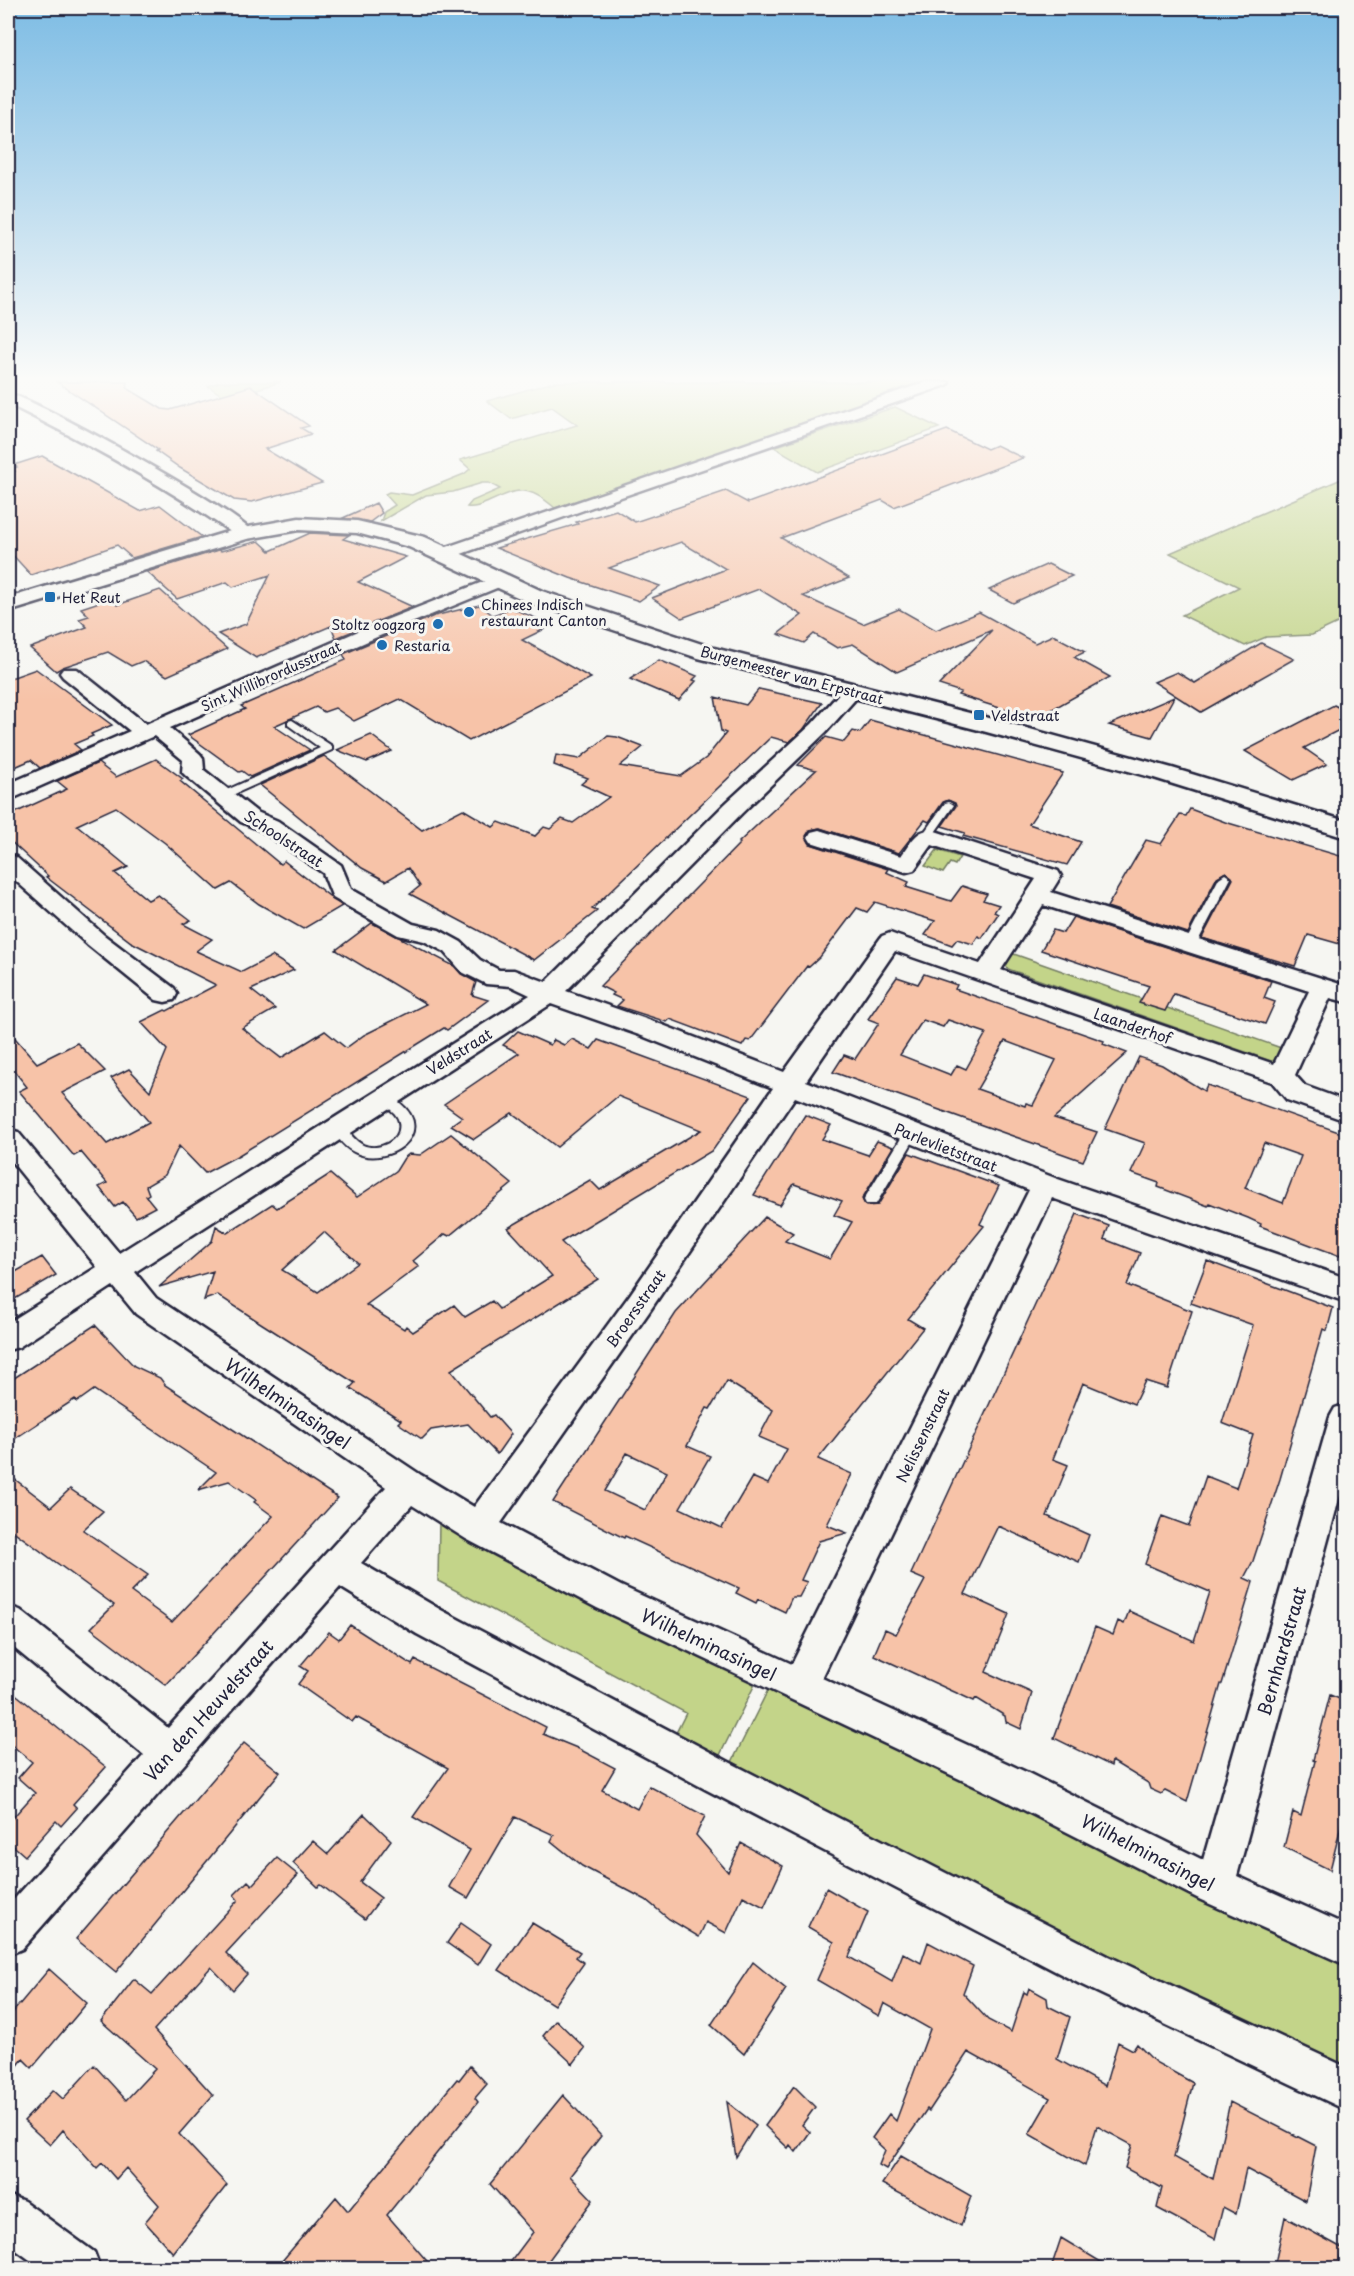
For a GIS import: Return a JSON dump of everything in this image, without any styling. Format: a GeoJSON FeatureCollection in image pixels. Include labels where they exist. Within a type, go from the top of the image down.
{"type":"FeatureCollection","features":[{"type":"Feature","properties":{"kind":"street"},"geometry":{"type":"LineString","coordinates":[[176,488],[201,502],[244,533]]}},
{"type":"Feature","properties":{"kind":"street"},"geometry":{"type":"LineString","coordinates":[[444,554],[628,488]]}},
{"type":"Feature","properties":{"kind":"street","name":"Burgemeester van Erpstraat"},"geometry":{"type":"LineString","coordinates":[[8,605],[244,533],[276,526],[327,524],[386,532],[417,542],[534,596],[706,653],[988,725],[1164,773],[1347,830]]}},
{"type":"Feature","properties":{"kind":"street","name":"Sint Willibrordusstraat"},"geometry":{"type":"LineString","coordinates":[[8,792],[370,633],[498,581]]}},
{"type":"Feature","properties":{"kind":"street"},"geometry":{"type":"LineString","coordinates":[[70,673],[150,729]]}},
{"type":"Feature","properties":{"kind":"street","name":"Veldstraat"},"geometry":{"type":"LineString","coordinates":[[8,1338],[549,994],[734,808],[819,728],[852,691]]}},
{"type":"Feature","properties":{"kind":"street","name":"Schoolstraat"},"geometry":{"type":"LineString","coordinates":[[150,729],[193,758],[193,772],[249,817],[270,826],[333,870],[341,893],[406,930],[431,934],[453,947],[471,966],[495,978],[514,978],[549,994]]}},
{"type":"Feature","properties":{"kind":"street"},"geometry":{"type":"LineString","coordinates":[[819,837],[906,865],[927,836],[974,849],[968,858],[1039,890],[1190,945],[1335,991],[1281,1076]]}},
{"type":"Feature","properties":{"kind":"street"},"geometry":{"type":"LineString","coordinates":[[8,862],[96,940],[165,994]]}},
{"type":"Feature","properties":{"kind":"street"},"geometry":{"type":"LineString","coordinates":[[986,974],[1039,890]]}},
{"type":"Feature","properties":{"kind":"street","name":"Laanderhof"},"geometry":{"type":"LineString","coordinates":[[789,1086],[890,941],[1281,1076],[1296,1093],[1347,1111]]}},
{"type":"Feature","properties":{"kind":"street","name":"Parlevlietstraat"},"geometry":{"type":"LineString","coordinates":[[549,994],[651,1030],[1045,1185],[1347,1290]]}},
{"type":"Feature","properties":{"kind":"street","name":"Broersstraat"},"geometry":{"type":"LineString","coordinates":[[478,1528],[632,1314],[789,1086]]}},
{"type":"Feature","properties":{"kind":"street","name":"Wilhelminasingel"},"geometry":{"type":"LineString","coordinates":[[8,1139],[146,1306],[409,1485],[478,1528],[609,1597],[1012,1785],[1215,1886],[1347,1945]]}},
{"type":"Feature","properties":{"kind":"street","name":"Nelissenstraat"},"geometry":{"type":"LineString","coordinates":[[800,1685],[1045,1185]]}},
{"type":"Feature","properties":{"kind":"street","name":"Bernhardstraat"},"geometry":{"type":"LineString","coordinates":[[1215,1886],[1347,1417]]}},
{"type":"Feature","properties":{"kind":"street","name":"Van den Heuvelstraat"},"geometry":{"type":"LineString","coordinates":[[8,1935],[409,1485]]}},
{"type":"Feature","properties":{"kind":"street"},"geometry":{"type":"LineString","coordinates":[[338,1567],[429,1622],[718,1776],[1094,1970],[1347,2089]]}},
{"type":"Feature","properties":{"kind":"street"},"geometry":{"type":"LineString","coordinates":[[8,1622],[169,1752]]}},
{"type":"Feature","properties":{"kind":"street"},"geometry":{"type":"LineString","coordinates":[[8,2217],[78,2268]]}},
{"type":"Feature","properties":{"kind":"lane"},"geometry":{"type":"LineString","coordinates":[[224,795],[328,748],[292,723]]}},
{"type":"Feature","properties":{"kind":"lane"},"geometry":{"type":"LineString","coordinates":[[927,836],[949,805]]}},
{"type":"Feature","properties":{"kind":"lane"},"geometry":{"type":"LineString","coordinates":[[1190,945],[1226,878]]}},
{"type":"Feature","properties":{"kind":"lane"},"geometry":{"type":"LineString","coordinates":[[338,1129],[357,1148],[369,1153],[382,1153],[394,1146],[404,1138],[406,1128],[403,1115],[385,1098]]}},
{"type":"Feature","properties":{"kind":"lane"},"geometry":{"type":"LineString","coordinates":[[871,1200],[910,1133]]}},
{"type":"Feature","properties":{"kind":"green space"},"geometry":{"type":"Polygon","coordinates":[[[429,488],[465,488],[426,495],[381,521],[384,512],[395,505],[385,494],[389,492],[412,495],[429,488]]]}},
{"type":"Feature","properties":{"kind":"green space"},"geometry":{"type":"Polygon","coordinates":[[[614,488],[555,508],[537,495],[522,491],[506,494],[479,506],[467,507],[472,501],[500,489],[614,488]]]}},
{"type":"Feature","properties":{"kind":"green space"},"geometry":{"type":"Polygon","coordinates":[[[1320,488],[1346,488],[1346,619],[1312,635],[1266,637],[1245,646],[1182,615],[1239,587],[1170,553],[1320,488]]]}},
{"type":"Feature","properties":{"kind":"green space"},"geometry":{"type":"Polygon","coordinates":[[[937,850],[960,857],[955,865],[950,863],[943,873],[925,866],[937,850]]]}},
{"type":"Feature","properties":{"kind":"green space"},"geometry":{"type":"Polygon","coordinates":[[[1011,953],[1281,1048],[1274,1062],[1008,969],[1005,963],[1011,953]]]}},
{"type":"Feature","properties":{"kind":"green space"},"geometry":{"type":"Polygon","coordinates":[[[439,1521],[756,1682],[718,1759],[674,1737],[686,1713],[438,1581],[439,1521]]]}},
{"type":"Feature","properties":{"kind":"green space"},"geometry":{"type":"Polygon","coordinates":[[[769,1688],[1346,1960],[1346,2071],[1147,1975],[732,1762],[769,1688]]]}},
{"type":"Feature","properties":{"kind":"building"},"geometry":{"type":"Polygon","coordinates":[[[8,488],[99,488],[140,511],[160,505],[202,537],[132,558],[117,545],[31,575],[8,550],[8,488]]]}},
{"type":"Feature","properties":{"kind":"building"},"geometry":{"type":"Polygon","coordinates":[[[214,488],[303,488],[252,502],[234,500],[214,488]]]}},
{"type":"Feature","properties":{"kind":"building"},"geometry":{"type":"Polygon","coordinates":[[[788,488],[943,488],[894,507],[882,500],[781,538],[849,578],[803,596],[863,624],[899,609],[936,630],[979,612],[1035,643],[1053,635],[1085,652],[1074,657],[1110,677],[1035,719],[958,695],[961,692],[939,685],[992,630],[897,672],[853,644],[837,648],[814,634],[804,643],[778,634],[802,615],[759,589],[682,618],[652,598],[726,569],[681,542],[609,568],[660,586],[639,601],[570,578],[496,548],[578,524],[576,522],[616,510],[635,522],[726,491],[748,503],[788,488]]]}},
{"type":"Feature","properties":{"kind":"building"},"geometry":{"type":"Polygon","coordinates":[[[376,503],[382,513],[370,522],[343,518],[376,503]]]}},
{"type":"Feature","properties":{"kind":"building"},"geometry":{"type":"Polygon","coordinates":[[[310,533],[349,535],[343,539],[406,557],[358,582],[413,607],[336,638],[331,626],[256,658],[218,634],[246,624],[270,575],[233,587],[227,582],[177,599],[147,572],[219,550],[259,541],[270,551],[310,533]]]}},
{"type":"Feature","properties":{"kind":"building"},"geometry":{"type":"Polygon","coordinates":[[[1048,564],[1072,576],[1013,603],[989,590],[1048,564]]]}},
{"type":"Feature","properties":{"kind":"building"},"geometry":{"type":"Polygon","coordinates":[[[160,590],[227,649],[167,676],[143,661],[131,666],[108,652],[56,671],[30,648],[87,627],[79,619],[89,616],[81,608],[111,598],[117,605],[160,590]]]}},
{"type":"Feature","properties":{"kind":"building"},"geometry":{"type":"Polygon","coordinates":[[[479,605],[493,615],[511,608],[553,625],[522,640],[591,678],[469,741],[400,699],[354,721],[335,708],[324,712],[316,707],[274,726],[310,750],[250,777],[242,771],[239,772],[188,735],[245,709],[241,706],[346,660],[343,654],[434,616],[479,605]]]}},
{"type":"Feature","properties":{"kind":"building"},"geometry":{"type":"Polygon","coordinates":[[[1261,643],[1294,659],[1201,712],[1154,682],[1177,672],[1195,683],[1261,643]]]}},
{"type":"Feature","properties":{"kind":"building"},"geometry":{"type":"Polygon","coordinates":[[[659,660],[697,676],[693,680],[696,681],[679,700],[630,679],[659,660]]]}},
{"type":"Feature","properties":{"kind":"building"},"geometry":{"type":"Polygon","coordinates":[[[36,669],[112,725],[74,744],[81,750],[40,768],[31,760],[8,770],[8,679],[36,669]]]}},
{"type":"Feature","properties":{"kind":"building"},"geometry":{"type":"Polygon","coordinates":[[[759,689],[822,703],[803,730],[789,742],[771,737],[592,909],[597,911],[534,960],[410,894],[420,886],[408,868],[386,881],[362,868],[260,785],[324,756],[422,830],[463,809],[493,827],[499,822],[535,836],[544,827],[550,829],[562,819],[573,823],[609,797],[581,784],[588,778],[554,765],[556,755],[579,759],[608,736],[617,737],[643,747],[620,766],[681,776],[706,758],[726,733],[721,731],[715,697],[746,705],[759,689]]]}},
{"type":"Feature","properties":{"kind":"building"},"geometry":{"type":"Polygon","coordinates":[[[1174,697],[1152,737],[1109,725],[1174,697]]]}},
{"type":"Feature","properties":{"kind":"building"},"geometry":{"type":"Polygon","coordinates":[[[1334,705],[1347,712],[1347,726],[1304,748],[1327,764],[1293,780],[1245,751],[1334,705]]]}},
{"type":"Feature","properties":{"kind":"building"},"geometry":{"type":"Polygon","coordinates":[[[870,720],[1063,773],[1029,824],[1081,842],[1067,865],[963,836],[965,833],[942,826],[956,806],[948,800],[943,802],[929,822],[925,820],[899,853],[820,828],[810,830],[806,836],[810,844],[888,869],[886,872],[909,882],[906,887],[951,901],[962,886],[987,894],[983,900],[999,905],[994,912],[998,914],[982,938],[978,936],[973,944],[957,939],[952,945],[925,935],[935,921],[875,902],[867,912],[857,908],[820,957],[809,967],[807,966],[750,1041],[746,1040],[742,1046],[670,1019],[667,1022],[617,1006],[623,1000],[600,986],[739,842],[816,770],[798,765],[826,737],[844,742],[853,731],[860,733],[870,720]]]}},
{"type":"Feature","properties":{"kind":"building"},"geometry":{"type":"Polygon","coordinates":[[[371,735],[392,751],[367,762],[337,750],[371,735]]]}},
{"type":"Feature","properties":{"kind":"building"},"geometry":{"type":"Polygon","coordinates":[[[156,759],[183,779],[180,781],[280,864],[284,861],[342,906],[303,929],[259,904],[231,883],[218,890],[165,843],[116,807],[77,825],[128,867],[115,873],[148,900],[158,895],[191,920],[183,924],[212,939],[196,951],[242,972],[272,956],[294,970],[251,990],[275,1009],[242,1028],[281,1058],[325,1031],[346,1048],[364,1035],[426,1004],[336,950],[372,923],[454,966],[461,974],[476,982],[472,995],[488,1000],[447,1030],[444,1028],[239,1155],[205,1173],[179,1146],[165,1175],[146,1186],[149,1194],[146,1196],[155,1207],[136,1217],[123,1202],[115,1207],[99,1187],[107,1183],[81,1152],[74,1156],[19,1091],[27,1087],[8,1063],[8,1030],[37,1063],[77,1043],[105,1071],[62,1093],[107,1144],[149,1122],[111,1078],[129,1069],[150,1091],[167,1050],[141,1022],[216,985],[131,942],[46,877],[48,876],[8,839],[8,816],[67,789],[57,781],[98,763],[116,777],[156,759]]]}},
{"type":"Feature","properties":{"kind":"building"},"geometry":{"type":"Polygon","coordinates":[[[1190,809],[1225,822],[1347,858],[1347,946],[1308,935],[1295,966],[1202,938],[1233,879],[1226,872],[1217,877],[1188,933],[1107,907],[1146,840],[1161,844],[1180,815],[1186,816],[1190,809]]]}},
{"type":"Feature","properties":{"kind":"building"},"geometry":{"type":"Polygon","coordinates":[[[1073,917],[1271,981],[1264,998],[1275,1002],[1265,1024],[1174,994],[1165,1011],[1139,1003],[1149,986],[1041,950],[1053,930],[1063,933],[1073,917]]]}},
{"type":"Feature","properties":{"kind":"building"},"geometry":{"type":"Polygon","coordinates":[[[924,974],[957,985],[955,989],[1104,1041],[1103,1044],[1127,1053],[1054,1118],[1097,1132],[1083,1161],[833,1072],[844,1055],[855,1059],[879,1023],[868,1019],[897,977],[918,984],[924,974]],[[923,1020],[900,1055],[951,1075],[957,1065],[966,1069],[986,1033],[948,1020],[943,1027],[923,1020]],[[1005,1041],[977,1089],[1025,1106],[1026,1103],[1033,1105],[1056,1060],[1005,1041]]]}},
{"type":"Feature","properties":{"kind":"building"},"geometry":{"type":"Polygon","coordinates":[[[518,1031],[550,1045],[554,1040],[564,1045],[572,1039],[591,1049],[598,1040],[751,1096],[713,1150],[561,1242],[598,1279],[451,1370],[490,1417],[494,1415],[511,1434],[497,1454],[468,1424],[431,1430],[422,1439],[398,1423],[401,1420],[350,1388],[355,1383],[218,1295],[204,1300],[213,1271],[159,1287],[212,1241],[216,1226],[227,1233],[272,1204],[277,1208],[330,1174],[357,1197],[396,1171],[409,1154],[420,1155],[451,1134],[512,1184],[449,1236],[445,1234],[413,1261],[419,1266],[366,1305],[404,1329],[406,1326],[413,1332],[454,1305],[465,1317],[492,1301],[499,1309],[552,1276],[508,1228],[590,1180],[600,1190],[701,1130],[618,1096],[557,1147],[512,1113],[474,1139],[451,1125],[462,1117],[444,1104],[519,1053],[503,1045],[518,1031]],[[324,1232],[282,1270],[318,1292],[358,1263],[324,1232]]]}},
{"type":"Feature","properties":{"kind":"building"},"geometry":{"type":"Polygon","coordinates":[[[1139,1057],[1162,1065],[1204,1091],[1207,1085],[1347,1135],[1347,1236],[1340,1256],[1260,1226],[1261,1224],[1248,1218],[1209,1203],[1208,1206],[1158,1187],[1159,1183],[1131,1173],[1145,1143],[1105,1129],[1139,1057]],[[1264,1143],[1245,1188],[1283,1203],[1301,1156],[1264,1143]]]}},
{"type":"Feature","properties":{"kind":"building"},"geometry":{"type":"Polygon","coordinates":[[[805,1115],[831,1125],[822,1139],[868,1155],[877,1141],[893,1147],[862,1199],[866,1206],[878,1205],[909,1153],[999,1186],[980,1224],[984,1226],[908,1319],[923,1328],[818,1459],[852,1474],[827,1525],[847,1533],[819,1541],[801,1580],[807,1582],[799,1597],[792,1597],[785,1612],[758,1599],[756,1603],[736,1593],[739,1588],[625,1536],[624,1538],[553,1502],[676,1313],[765,1217],[793,1233],[785,1241],[830,1259],[852,1222],[834,1215],[842,1201],[794,1184],[780,1205],[754,1195],[805,1115]],[[727,1381],[710,1409],[707,1408],[687,1446],[710,1456],[680,1508],[722,1528],[752,1477],[768,1484],[787,1449],[759,1437],[773,1410],[727,1381]],[[627,1453],[605,1491],[645,1510],[667,1472],[627,1453]]]}},
{"type":"Feature","properties":{"kind":"building"},"geometry":{"type":"Polygon","coordinates":[[[1077,1214],[1109,1226],[1104,1239],[1140,1253],[1127,1285],[1192,1311],[1167,1388],[1145,1381],[1134,1404],[1083,1383],[1053,1459],[1068,1465],[1047,1516],[1089,1535],[1079,1562],[998,1526],[965,1594],[1009,1614],[986,1672],[1032,1693],[1021,1729],[1006,1722],[1005,1716],[976,1698],[974,1701],[874,1655],[885,1629],[896,1634],[925,1580],[911,1574],[1077,1214]]]}},
{"type":"Feature","properties":{"kind":"building"},"geometry":{"type":"Polygon","coordinates":[[[42,1257],[56,1275],[8,1303],[8,1276],[42,1257]]]}},
{"type":"Feature","properties":{"kind":"building"},"geometry":{"type":"Polygon","coordinates":[[[1207,1261],[1333,1308],[1327,1331],[1323,1329],[1280,1479],[1253,1561],[1244,1578],[1253,1582],[1187,1802],[1165,1791],[1161,1794],[1150,1789],[1148,1783],[1112,1761],[1111,1766],[1054,1738],[1095,1627],[1113,1635],[1118,1621],[1124,1624],[1129,1611],[1194,1641],[1210,1592],[1145,1564],[1162,1516],[1189,1526],[1206,1476],[1236,1488],[1253,1435],[1222,1423],[1253,1325],[1191,1303],[1207,1261]]]}},
{"type":"Feature","properties":{"kind":"building"},"geometry":{"type":"Polygon","coordinates":[[[95,1325],[134,1366],[160,1378],[165,1385],[338,1498],[166,1685],[91,1628],[114,1605],[8,1527],[8,1474],[51,1507],[70,1489],[103,1511],[83,1530],[148,1575],[131,1592],[172,1622],[273,1516],[254,1502],[256,1500],[229,1481],[198,1490],[216,1472],[94,1390],[77,1402],[75,1399],[8,1443],[8,1382],[95,1325]]]}},
{"type":"Feature","properties":{"kind":"building"},"geometry":{"type":"Polygon","coordinates":[[[350,1625],[412,1665],[415,1660],[546,1727],[543,1734],[577,1748],[615,1768],[602,1790],[637,1809],[649,1786],[705,1816],[696,1835],[728,1872],[741,1843],[783,1866],[764,1907],[743,1896],[726,1933],[706,1922],[699,1937],[669,1919],[646,1900],[582,1866],[551,1841],[554,1835],[515,1817],[468,1898],[449,1887],[470,1850],[413,1817],[448,1768],[356,1717],[352,1722],[298,1684],[308,1671],[300,1666],[329,1632],[339,1639],[350,1625]]]}},
{"type":"Feature","properties":{"kind":"building"},"geometry":{"type":"Polygon","coordinates":[[[8,1688],[106,1767],[73,1804],[77,1808],[61,1826],[56,1821],[25,1856],[8,1841],[8,1823],[35,1793],[18,1778],[32,1762],[8,1742],[8,1688]]]}},
{"type":"Feature","properties":{"kind":"building"},"geometry":{"type":"Polygon","coordinates":[[[1330,1695],[1347,1702],[1347,1802],[1330,1870],[1284,1847],[1293,1812],[1301,1816],[1330,1695]]]}},
{"type":"Feature","properties":{"kind":"building"},"geometry":{"type":"Polygon","coordinates":[[[244,1743],[280,1772],[116,1972],[76,1939],[244,1743]]]}},
{"type":"Feature","properties":{"kind":"building"},"geometry":{"type":"Polygon","coordinates":[[[364,1814],[391,1840],[360,1882],[381,1898],[365,1919],[321,1885],[318,1887],[293,1863],[313,1841],[328,1854],[364,1814]]]}},
{"type":"Feature","properties":{"kind":"building"},"geometry":{"type":"Polygon","coordinates":[[[277,1858],[298,1875],[226,1953],[247,1974],[233,1990],[211,1967],[154,2030],[213,2095],[179,2134],[227,2185],[173,2253],[145,2222],[159,2205],[126,2168],[116,2179],[102,2163],[97,2168],[63,2130],[50,2145],[24,2121],[53,2090],[63,2099],[94,2065],[126,2100],[155,2069],[101,2021],[134,1979],[152,1994],[238,1900],[234,1895],[248,1881],[252,1885],[277,1858]]]}},
{"type":"Feature","properties":{"kind":"building"},"geometry":{"type":"Polygon","coordinates":[[[826,1888],[868,1912],[849,1957],[892,1982],[903,1953],[921,1963],[928,1942],[973,1966],[963,1993],[988,2020],[1011,2032],[1024,1992],[1027,1994],[1029,1988],[1047,1998],[1048,2006],[1070,2017],[1057,2059],[1105,2086],[1118,2042],[1133,2050],[1137,2044],[1155,2062],[1193,2083],[1174,2157],[1213,2179],[1230,2102],[1316,2146],[1306,2201],[1246,2169],[1236,2214],[1223,2207],[1215,2239],[1157,2208],[1162,2188],[1125,2168],[1132,2145],[1097,2126],[1085,2166],[1029,2134],[1050,2098],[968,2052],[929,2111],[927,2109],[886,2169],[879,2165],[885,2150],[872,2138],[889,2114],[896,2121],[930,2029],[884,2003],[879,2016],[817,1980],[834,1942],[808,1927],[826,1888]]]}},
{"type":"Feature","properties":{"kind":"building"},"geometry":{"type":"Polygon","coordinates":[[[461,1923],[491,1944],[478,1965],[447,1943],[461,1923]]]}},
{"type":"Feature","properties":{"kind":"building"},"geometry":{"type":"Polygon","coordinates":[[[532,1923],[580,1952],[576,1957],[584,1963],[554,2005],[499,1970],[532,1923]]]}},
{"type":"Feature","properties":{"kind":"building"},"geometry":{"type":"Polygon","coordinates":[[[753,1962],[786,1989],[744,2054],[711,2025],[753,1962]]]}},
{"type":"Feature","properties":{"kind":"building"},"geometry":{"type":"Polygon","coordinates":[[[49,1969],[87,2003],[32,2068],[23,2059],[8,2078],[8,2018],[49,1969]]]}},
{"type":"Feature","properties":{"kind":"building"},"geometry":{"type":"Polygon","coordinates":[[[556,2020],[585,2048],[573,2064],[543,2036],[556,2020]]]}},
{"type":"Feature","properties":{"kind":"building"},"geometry":{"type":"Polygon","coordinates":[[[470,2066],[487,2084],[475,2098],[478,2102],[387,2215],[433,2268],[276,2268],[336,2197],[348,2211],[470,2066]]]}},
{"type":"Feature","properties":{"kind":"building"},"geometry":{"type":"Polygon","coordinates":[[[794,2086],[815,2107],[802,2125],[810,2132],[796,2152],[790,2145],[788,2148],[765,2126],[794,2086]]]}},
{"type":"Feature","properties":{"kind":"building"},"geometry":{"type":"Polygon","coordinates":[[[563,2095],[601,2136],[570,2176],[593,2200],[543,2268],[506,2268],[533,2232],[490,2184],[563,2095]]]}},
{"type":"Feature","properties":{"kind":"building"},"geometry":{"type":"Polygon","coordinates":[[[727,2102],[756,2125],[736,2157],[727,2102]]]}},
{"type":"Feature","properties":{"kind":"building"},"geometry":{"type":"Polygon","coordinates":[[[901,2156],[971,2196],[961,2226],[882,2184],[901,2156]]]}},
{"type":"Feature","properties":{"kind":"building"},"geometry":{"type":"Polygon","coordinates":[[[1285,2217],[1342,2248],[1338,2268],[1274,2268],[1285,2217]]]}},
{"type":"Feature","properties":{"kind":"building"},"geometry":{"type":"Polygon","coordinates":[[[1061,2238],[1111,2268],[1051,2268],[1061,2238]]]}},
{"type":"Feature","properties":{"kind":"place","name":"Het Reut"},"geometry":{"type":"Point","coordinates":[50,597]}},
{"type":"Feature","properties":{"kind":"place","name":"Chinees Indisch restaurant Canton"},"geometry":{"type":"Point","coordinates":[469,612]}},
{"type":"Feature","properties":{"kind":"place","name":"Stoltz oogzorg"},"geometry":{"type":"Point","coordinates":[438,624]}},
{"type":"Feature","properties":{"kind":"place","name":"Restaria"},"geometry":{"type":"Point","coordinates":[382,645]}},
{"type":"Feature","properties":{"kind":"place","name":"Veldstraat"},"geometry":{"type":"Point","coordinates":[979,715]}}]}
